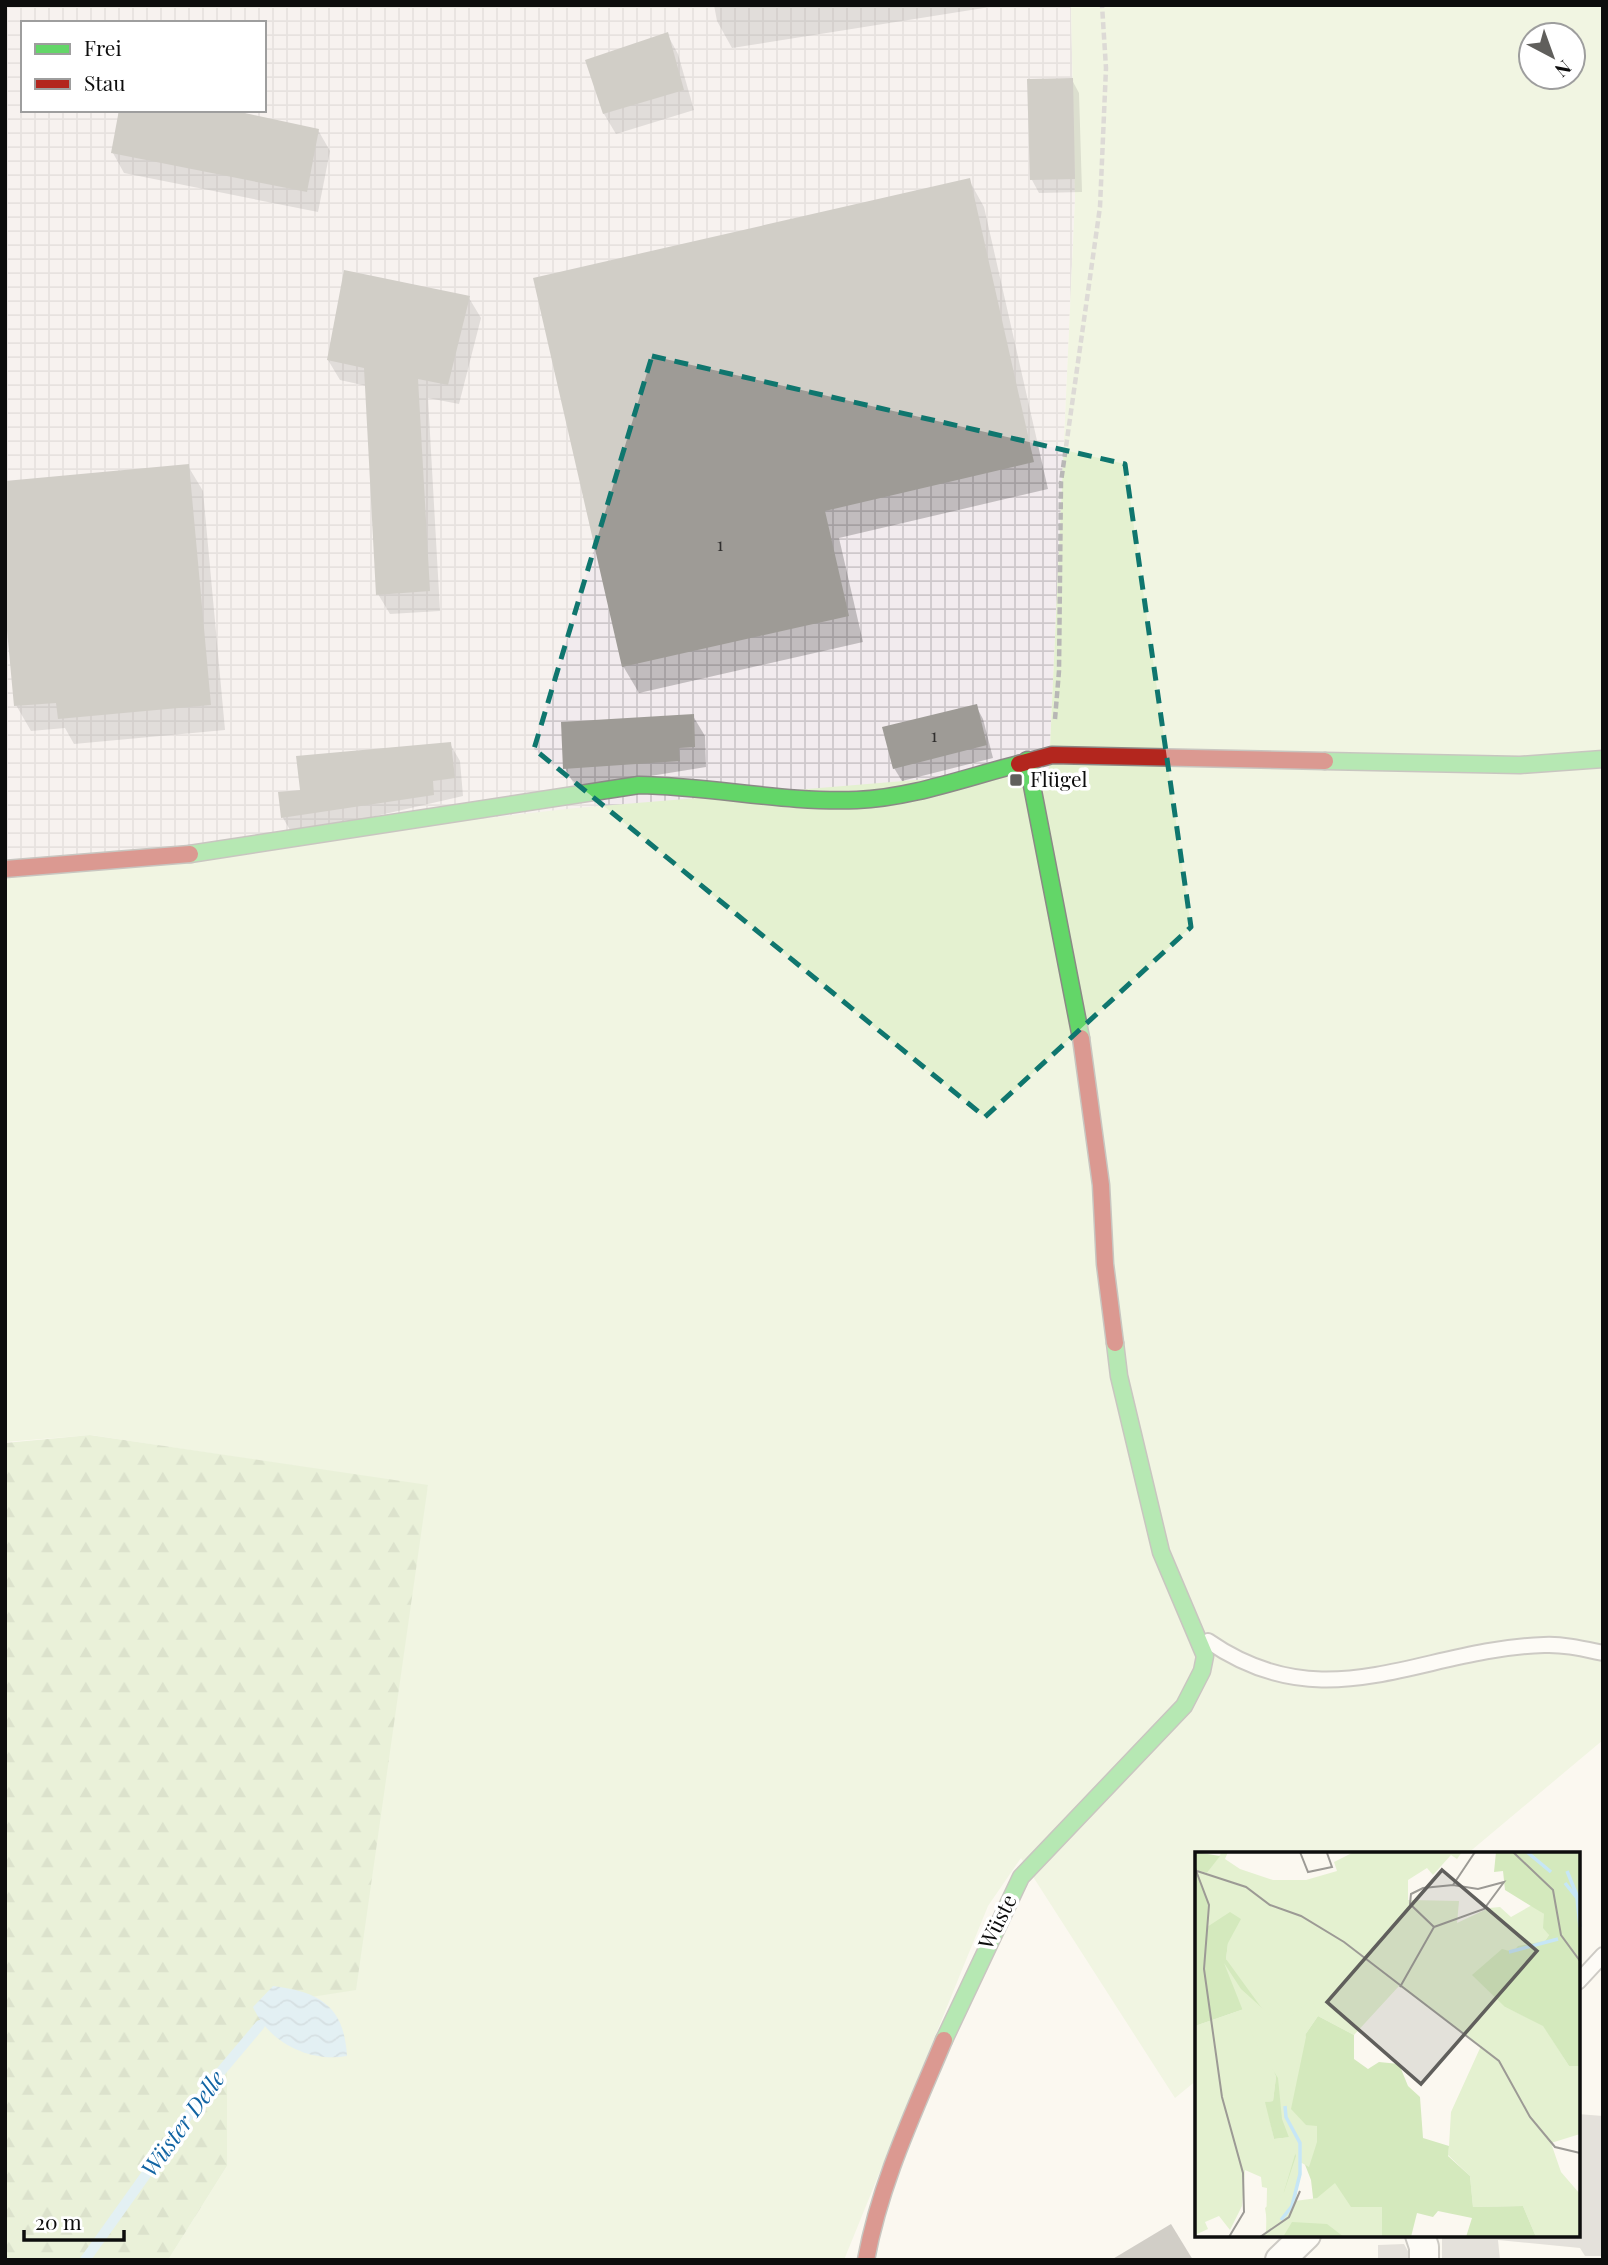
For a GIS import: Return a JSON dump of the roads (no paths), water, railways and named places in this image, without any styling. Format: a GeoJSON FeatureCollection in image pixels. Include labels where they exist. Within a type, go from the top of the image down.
{"type":"FeatureCollection","features":[{"type":"Feature","properties":{"kind":"street"},"geometry":{"type":"LineString","coordinates":[[5,870],[174,857],[639,785],[694,786],[809,799],[859,800],[912,791],[1052,754],[1520,765],[1603,759]]}},
{"type":"Feature","properties":{"kind":"street","name":"Wüste"},"geometry":{"type":"LineString","coordinates":[[866,2260],[872,2227],[895,2158],[964,1992],[1021,1877],[1184,1706],[1202,1671],[1205,1656],[1198,1635],[1168,1575],[1119,1376],[1105,1264],[1101,1185],[1079,1021],[1027,760]]}},
{"type":"Feature","properties":{"kind":"street"},"geometry":{"type":"LineString","coordinates":[[1280,2260],[1304,2237]]}},
{"type":"Feature","properties":{"kind":"street"},"geometry":{"type":"LineString","coordinates":[[1421,2237],[1424,2260]]}},
{"type":"Feature","properties":{"kind":"lane"},"geometry":{"type":"LineString","coordinates":[[1198,1635],[1251,1667],[1285,1677],[1316,1680],[1368,1677],[1513,1647],[1547,1645],[1603,1653]]}},
{"type":"Feature","properties":{"kind":"lane"},"geometry":{"type":"LineString","coordinates":[[1580,1980],[1603,1955]]}},
{"type":"Feature","properties":{"kind":"water"},"geometry":{"type":"Polygon","coordinates":[[[273,1986],[304,1992],[326,2004],[341,2025],[347,2056],[305,2053],[280,2040],[269,2030],[253,2007],[273,1986]]]}},
{"type":"Feature","properties":{"kind":"waterway","name":"Wüster Delle"},"geometry":{"type":"LineString","coordinates":[[85,2260],[212,2082],[260,2025]]}},
{"type":"Feature","properties":{"kind":"place","name":"Flügel"},"geometry":{"type":"Point","coordinates":[1016,780]}}]}
